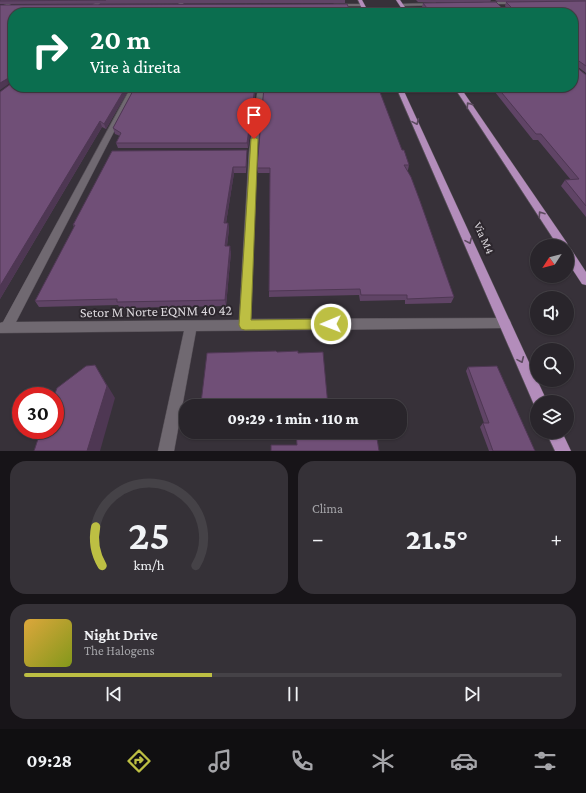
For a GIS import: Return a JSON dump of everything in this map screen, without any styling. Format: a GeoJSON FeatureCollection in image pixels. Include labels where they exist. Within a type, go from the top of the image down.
{"type":"FeatureCollection","features":[{"type":"Feature","properties":{"kind":"main road"},"geometry":{"type":"LineString","coordinates":[[398,0],[404,8]]}},
{"type":"Feature","properties":{"kind":"main road","name":"Via M4"},"geometry":{"type":"LineString","coordinates":[[401,92],[537,395]]}},
{"type":"Feature","properties":{"kind":"main road"},"geometry":{"type":"LineString","coordinates":[[460,92],[558,239]]}},
{"type":"Feature","properties":{"kind":"main road"},"geometry":{"type":"LineString","coordinates":[[574,263],[586,281]]}},
{"type":"Feature","properties":{"kind":"main road"},"geometry":{"type":"LineString","coordinates":[[557,439],[563,451]]}},
{"type":"Feature","properties":{"kind":"street"},"geometry":{"type":"LineString","coordinates":[[0,10],[15,0]]}},
{"type":"Feature","properties":{"kind":"street"},"geometry":{"type":"LineString","coordinates":[[93,8],[101,0]]}},
{"type":"Feature","properties":{"kind":"street"},"geometry":{"type":"LineString","coordinates":[[180,6],[183,0]]}},
{"type":"Feature","properties":{"kind":"street"},"geometry":{"type":"LineString","coordinates":[[479,3],[493,1],[526,3]]}},
{"type":"Feature","properties":{"kind":"street"},"geometry":{"type":"LineString","coordinates":[[493,1],[501,8]]}},
{"type":"Feature","properties":{"kind":"street"},"geometry":{"type":"LineString","coordinates":[[330,5],[361,2]]}},
{"type":"Feature","properties":{"kind":"street"},"geometry":{"type":"LineString","coordinates":[[576,2],[586,3]]}},
{"type":"Feature","properties":{"kind":"street"},"geometry":{"type":"LineString","coordinates":[[576,2],[586,6]]}},
{"type":"Feature","properties":{"kind":"street"},"geometry":{"type":"LineString","coordinates":[[402,5],[440,4]]}},
{"type":"Feature","properties":{"kind":"street"},"geometry":{"type":"LineString","coordinates":[[87,6],[102,6]]}},
{"type":"Feature","properties":{"kind":"street"},"geometry":{"type":"LineString","coordinates":[[172,6],[188,6]]}},
{"type":"Feature","properties":{"kind":"street"},"geometry":{"type":"LineString","coordinates":[[3,7],[13,7]]}},
{"type":"Feature","properties":{"kind":"street"},"geometry":{"type":"LineString","coordinates":[[4,328],[102,153],[132,92]]}},
{"type":"Feature","properties":{"kind":"street"},"geometry":{"type":"LineString","coordinates":[[245,325],[249,152],[260,92]]}},
{"type":"Feature","properties":{"kind":"street","name":"Setor M Norte EQNM 40 42"},"geometry":{"type":"LineString","coordinates":[[4,328],[505,323]]}},
{"type":"Feature","properties":{"kind":"street"},"geometry":{"type":"LineString","coordinates":[[166,451],[191,326]]}},
{"type":"Feature","properties":{"kind":"building"},"geometry":{"type":"Polygon","coordinates":[[[0,0],[106,0],[0,1],[0,0]]]}},
{"type":"Feature","properties":{"kind":"building"},"geometry":{"type":"Polygon","coordinates":[[[586,1],[586,66],[578,60],[578,8],[512,8],[506,2],[586,1]]]}},
{"type":"Feature","properties":{"kind":"building"},"geometry":{"type":"Polygon","coordinates":[[[496,2],[502,8],[427,8],[423,3],[496,2]]]}},
{"type":"Feature","properties":{"kind":"building"},"geometry":{"type":"Polygon","coordinates":[[[347,4],[349,8],[8,8],[8,78],[0,83],[0,5],[347,4]]]}},
{"type":"Feature","properties":{"kind":"building"},"geometry":{"type":"Polygon","coordinates":[[[578,68],[586,75],[586,206],[565,180],[579,179],[541,134],[536,134],[501,92],[578,92],[578,68]]]}},
{"type":"Feature","properties":{"kind":"building"},"geometry":{"type":"Polygon","coordinates":[[[8,86],[8,92],[123,92],[104,124],[100,121],[0,286],[0,92],[8,86]]]}},
{"type":"Feature","properties":{"kind":"building"},"geometry":{"type":"Polygon","coordinates":[[[132,92],[254,92],[247,143],[116,143],[121,133],[113,128],[132,92]]]}},
{"type":"Feature","properties":{"kind":"building"},"geometry":{"type":"Polygon","coordinates":[[[264,92],[380,92],[402,150],[404,150],[409,165],[404,165],[411,177],[454,297],[407,299],[407,295],[361,295],[360,289],[269,291],[270,168],[257,168],[264,92]]]}},
{"type":"Feature","properties":{"kind":"building"},"geometry":{"type":"Polygon","coordinates":[[[247,150],[246,167],[233,167],[224,223],[228,223],[225,246],[230,246],[225,300],[117,302],[117,299],[35,301],[112,151],[247,150]]]}},
{"type":"Feature","properties":{"kind":"building"},"geometry":{"type":"Polygon","coordinates":[[[276,351],[298,351],[298,353],[323,352],[327,399],[201,399],[207,353],[276,351]]]}},
{"type":"Feature","properties":{"kind":"building"},"geometry":{"type":"Polygon","coordinates":[[[95,365],[107,386],[87,451],[34,451],[38,439],[64,439],[64,387],[58,387],[86,366],[95,365]]]}},
{"type":"Feature","properties":{"kind":"building"},"geometry":{"type":"Polygon","coordinates":[[[497,366],[535,451],[493,451],[483,423],[489,423],[468,367],[497,366]]]}},
{"type":"Feature","properties":{"kind":"building"},"geometry":{"type":"Polygon","coordinates":[[[297,439],[377,439],[379,451],[271,451],[271,445],[297,445],[297,439]]]}},
{"type":"Feature","properties":{"kind":"route"},"geometry":{"type":"LineString","coordinates":[[254,139],[245,325],[331,324]]}}]}
